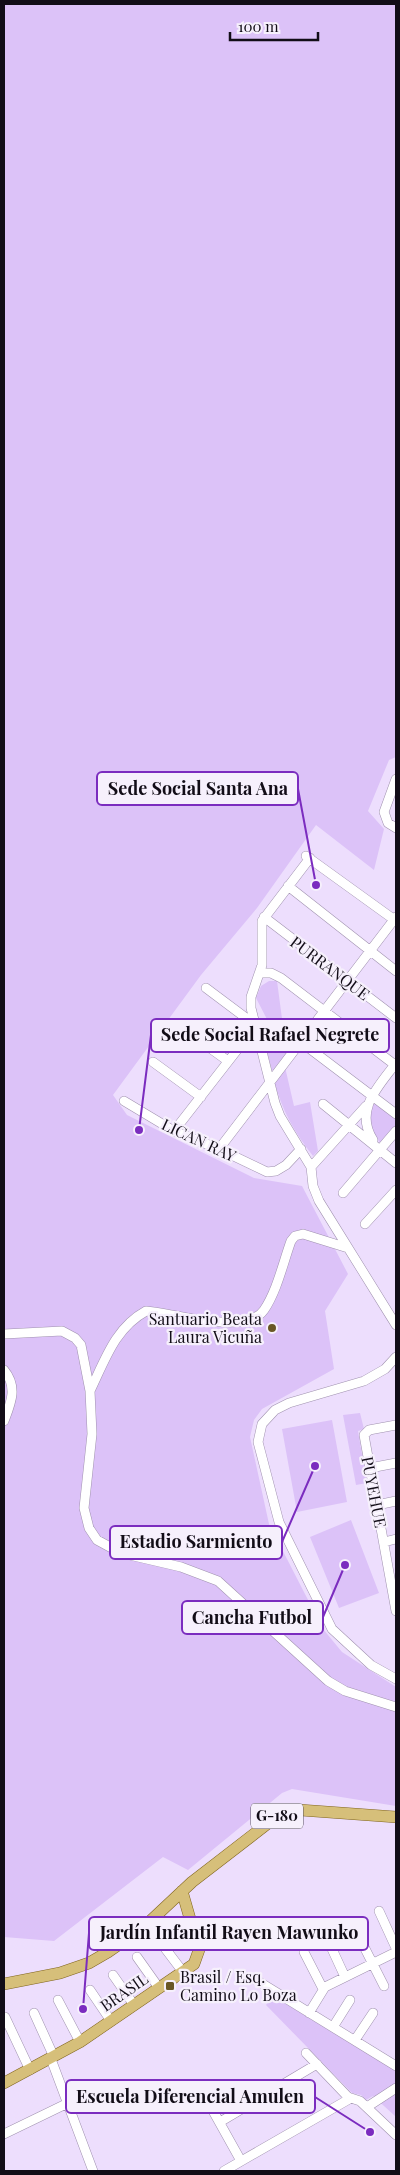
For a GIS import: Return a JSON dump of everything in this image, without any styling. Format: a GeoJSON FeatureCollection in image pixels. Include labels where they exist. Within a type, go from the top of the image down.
{"type":"FeatureCollection","features":[{"type":"Feature","properties":{"kind":"main road","name":"G-180"},"geometry":{"type":"LineString","coordinates":[[4,1984],[49,1976],[89,1963],[144,1927],[182,1891],[270,1820],[284,1812],[300,1810],[396,1817]]}},
{"type":"Feature","properties":{"kind":"main road","name":"BRASIL"},"geometry":{"type":"LineString","coordinates":[[4,2083],[80,2042],[183,1972],[196,1961],[199,1950],[182,1891]]}},
{"type":"Feature","properties":{"kind":"street"},"geometry":{"type":"LineString","coordinates":[[396,779],[384,812],[385,818],[396,828]]}},
{"type":"Feature","properties":{"kind":"street"},"geometry":{"type":"LineString","coordinates":[[219,1149],[269,1083],[301,1042],[324,1011],[396,919],[308,857],[264,917],[262,965],[251,1000],[255,1026],[269,1083],[280,1116],[311,1167],[315,1193],[396,1326]]}},
{"type":"Feature","properties":{"kind":"street"},"geometry":{"type":"LineString","coordinates":[[288,886],[396,971]]}},
{"type":"Feature","properties":{"kind":"street","name":"PURRANQUE"},"geometry":{"type":"LineString","coordinates":[[264,917],[396,1018]]}},
{"type":"Feature","properties":{"kind":"street"},"geometry":{"type":"LineString","coordinates":[[260,973],[276,975],[396,1064],[372,1095],[366,1106],[311,1167]]}},
{"type":"Feature","properties":{"kind":"street"},"geometry":{"type":"LineString","coordinates":[[206,988],[255,1026],[286,1032],[396,1114]]}},
{"type":"Feature","properties":{"kind":"street"},"geometry":{"type":"LineString","coordinates":[[178,1025],[228,1061]]}},
{"type":"Feature","properties":{"kind":"street"},"geometry":{"type":"LineString","coordinates":[[174,1131],[255,1026]]}},
{"type":"Feature","properties":{"kind":"street"},"geometry":{"type":"LineString","coordinates":[[153,1062],[201,1097]]}},
{"type":"Feature","properties":{"kind":"street","name":"LICAN RAY"},"geometry":{"type":"LineString","coordinates":[[124,1101],[174,1131],[219,1149],[267,1172],[276,1171],[286,1165],[301,1149]]}},
{"type":"Feature","properties":{"kind":"street"},"geometry":{"type":"LineString","coordinates":[[323,1104],[379,1147],[396,1163]]}},
{"type":"Feature","properties":{"kind":"street"},"geometry":{"type":"LineString","coordinates":[[366,1106],[366,1123],[369,1134],[379,1147]]}},
{"type":"Feature","properties":{"kind":"street"},"geometry":{"type":"LineString","coordinates":[[343,1193],[379,1147],[396,1131]]}},
{"type":"Feature","properties":{"kind":"street"},"geometry":{"type":"LineString","coordinates":[[365,1224],[396,1190]]}},
{"type":"Feature","properties":{"kind":"street"},"geometry":{"type":"LineString","coordinates":[[90,1391],[120,1332],[135,1317],[146,1311],[184,1318],[250,1320],[265,1308],[295,1236],[303,1234],[348,1248]]}},
{"type":"Feature","properties":{"kind":"street"},"geometry":{"type":"LineString","coordinates":[[4,1334],[57,1330],[71,1335],[78,1342],[83,1352],[90,1391],[92,1434],[84,1508],[89,1528],[97,1540],[121,1554],[181,1567],[218,1581],[328,1681],[345,1691],[396,1707]]}},
{"type":"Feature","properties":{"kind":"street"},"geometry":{"type":"LineString","coordinates":[[396,1357],[386,1369],[364,1381],[289,1403],[275,1410],[262,1424],[258,1442],[279,1522],[332,1629],[371,1665],[396,1679]]}},
{"type":"Feature","properties":{"kind":"street"},"geometry":{"type":"LineString","coordinates":[[4,1370],[11,1381],[13,1391],[11,1404],[4,1421]]}},
{"type":"Feature","properties":{"kind":"street","name":"PUYEHUE"},"geometry":{"type":"LineString","coordinates":[[396,1425],[365,1432],[364,1435],[384,1542],[393,1579],[396,1611]]}},
{"type":"Feature","properties":{"kind":"street"},"geometry":{"type":"LineString","coordinates":[[370,1468],[396,1463]]}},
{"type":"Feature","properties":{"kind":"street"},"geometry":{"type":"LineString","coordinates":[[377,1505],[396,1501]]}},
{"type":"Feature","properties":{"kind":"street"},"geometry":{"type":"LineString","coordinates":[[384,1542],[396,1539]]}},
{"type":"Feature","properties":{"kind":"street"},"geometry":{"type":"LineString","coordinates":[[379,1911],[396,1948]]}},
{"type":"Feature","properties":{"kind":"street"},"geometry":{"type":"LineString","coordinates":[[352,1923],[384,1986]]}},
{"type":"Feature","properties":{"kind":"street"},"geometry":{"type":"LineString","coordinates":[[326,1936],[345,1977]]}},
{"type":"Feature","properties":{"kind":"street"},"geometry":{"type":"LineString","coordinates":[[158,1939],[183,1972]]}},
{"type":"Feature","properties":{"kind":"street"},"geometry":{"type":"LineString","coordinates":[[304,1952],[323,1989]]}},
{"type":"Feature","properties":{"kind":"street"},"geometry":{"type":"LineString","coordinates":[[309,2013],[323,1989],[396,1952]]}},
{"type":"Feature","properties":{"kind":"street"},"geometry":{"type":"LineString","coordinates":[[136,1956],[159,1988]]}},
{"type":"Feature","properties":{"kind":"street"},"geometry":{"type":"LineString","coordinates":[[113,1975],[134,2005]]}},
{"type":"Feature","properties":{"kind":"street"},"geometry":{"type":"LineString","coordinates":[[253,1978],[396,2066]]}},
{"type":"Feature","properties":{"kind":"street"},"geometry":{"type":"LineString","coordinates":[[90,1990],[111,2021]]}},
{"type":"Feature","properties":{"kind":"street"},"geometry":{"type":"LineString","coordinates":[[58,2000],[80,2042]]}},
{"type":"Feature","properties":{"kind":"street"},"geometry":{"type":"LineString","coordinates":[[333,2027],[350,2000]]}},
{"type":"Feature","properties":{"kind":"street"},"geometry":{"type":"LineString","coordinates":[[355,2040],[373,2012]]}},
{"type":"Feature","properties":{"kind":"street"},"geometry":{"type":"LineString","coordinates":[[34,2013],[53,2058],[94,2171]]}},
{"type":"Feature","properties":{"kind":"street"},"geometry":{"type":"LineString","coordinates":[[5,2017],[30,2070]]}},
{"type":"Feature","properties":{"kind":"street"},"geometry":{"type":"LineString","coordinates":[[306,2053],[351,2098],[366,2107],[396,2135]]}},
{"type":"Feature","properties":{"kind":"street"},"geometry":{"type":"LineString","coordinates":[[220,2122],[317,2064]]}},
{"type":"Feature","properties":{"kind":"street"},"geometry":{"type":"LineString","coordinates":[[198,2084],[241,2161]]}},
{"type":"Feature","properties":{"kind":"street"},"geometry":{"type":"LineString","coordinates":[[366,2107],[396,2088]]}},
{"type":"Feature","properties":{"kind":"street"},"geometry":{"type":"LineString","coordinates":[[224,2171],[351,2098]]}},
{"type":"Feature","properties":{"kind":"street"},"geometry":{"type":"LineString","coordinates":[[4,2134],[68,2103]]}},
{"type":"Feature","properties":{"kind":"shaded area"},"geometry":{"type":"Polygon","coordinates":[[[4,4],[396,4],[396,757],[389,760],[368,811],[384,829],[374,870],[316,825],[257,908],[201,975],[113,1095],[127,1115],[254,1178],[302,1186],[348,1274],[325,1311],[334,1369],[262,1409],[254,1420],[250,1437],[269,1524],[323,1629],[342,1652],[396,1687],[396,1806],[292,1789],[282,1793],[188,1870],[163,1857],[54,1941],[4,1937],[4,4]]]}},
{"type":"Feature","properties":{"kind":"shaded area"},"geometry":{"type":"Polygon","coordinates":[[[269,981],[277,981],[283,1026],[277,1028],[270,1025],[256,998],[261,986],[269,981]]]}},
{"type":"Feature","properties":{"kind":"shaded area"},"geometry":{"type":"Polygon","coordinates":[[[266,1030],[290,1037],[295,1042],[275,1071],[272,1070],[263,1037],[266,1030]]]}},
{"type":"Feature","properties":{"kind":"shaded area"},"geometry":{"type":"Polygon","coordinates":[[[285,1067],[294,1106],[310,1102],[318,1151],[313,1156],[289,1120],[277,1092],[274,1081],[285,1067]]]}},
{"type":"Feature","properties":{"kind":"shaded area"},"geometry":{"type":"Polygon","coordinates":[[[373,1101],[396,1117],[396,1127],[382,1146],[368,1125],[373,1101]]]}},
{"type":"Feature","properties":{"kind":"shaded area"},"geometry":{"type":"Polygon","coordinates":[[[360,1413],[364,1429],[358,1431],[367,1483],[356,1485],[343,1415],[360,1413]]]}},
{"type":"Feature","properties":{"kind":"shaded area"},"geometry":{"type":"Polygon","coordinates":[[[332,1420],[347,1502],[297,1512],[282,1429],[332,1420]]]}},
{"type":"Feature","properties":{"kind":"shaded area"},"geometry":{"type":"Polygon","coordinates":[[[351,1520],[379,1593],[339,1608],[310,1537],[351,1520]]]}},
{"type":"Feature","properties":{"kind":"shaded area"},"geometry":{"type":"Polygon","coordinates":[[[273,1996],[396,2071],[395,2116],[373,2096],[366,2100],[361,2095],[352,2093],[266,2005],[273,1996]]]}},
{"type":"Feature","properties":{"kind":"place","name":"Sede Social Santa Ana"},"geometry":{"type":"Point","coordinates":[316,885]}},
{"type":"Feature","properties":{"kind":"place","name":"Sede Social Rafael Negrete"},"geometry":{"type":"Point","coordinates":[139,1130]}},
{"type":"Feature","properties":{"kind":"place","name":"Santuario Beata Laura Vicuña"},"geometry":{"type":"Point","coordinates":[272,1328]}},
{"type":"Feature","properties":{"kind":"place","name":"Estadio Sarmiento"},"geometry":{"type":"Point","coordinates":[315,1466]}},
{"type":"Feature","properties":{"kind":"place","name":"Cancha Futbol"},"geometry":{"type":"Point","coordinates":[345,1565]}},
{"type":"Feature","properties":{"kind":"place","name":"Brasil / Esq. Camino Lo Boza"},"geometry":{"type":"Point","coordinates":[170,1986]}},
{"type":"Feature","properties":{"kind":"place","name":"Jardín Infantil Rayen Mawunko"},"geometry":{"type":"Point","coordinates":[83,2009]}},
{"type":"Feature","properties":{"kind":"place","name":"Escuela Diferencial Amulen"},"geometry":{"type":"Point","coordinates":[370,2132]}}]}
